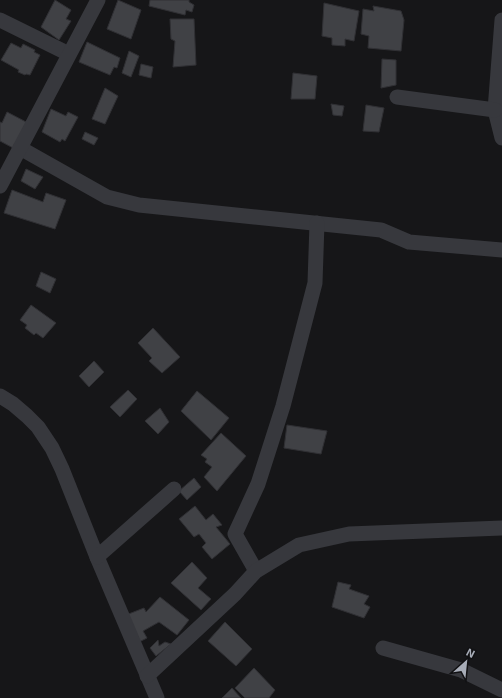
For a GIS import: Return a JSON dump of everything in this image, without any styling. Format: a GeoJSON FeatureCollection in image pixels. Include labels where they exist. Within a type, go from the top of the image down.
{"type":"FeatureCollection","features":[{"type":"Feature","properties":{"kind":"street"},"geometry":{"type":"LineString","coordinates":[[0,186],[98,0]]}},
{"type":"Feature","properties":{"kind":"street"},"geometry":{"type":"LineString","coordinates":[[0,20],[69,54]]}},
{"type":"Feature","properties":{"kind":"street"},"geometry":{"type":"LineString","coordinates":[[502,20],[495,110],[502,138]]}},
{"type":"Feature","properties":{"kind":"street"},"geometry":{"type":"LineString","coordinates":[[397,97],[495,110]]}},
{"type":"Feature","properties":{"kind":"street"},"geometry":{"type":"LineString","coordinates":[[20,148],[107,197],[132,203],[381,230],[409,242],[502,250]]}},
{"type":"Feature","properties":{"kind":"street"},"geometry":{"type":"LineString","coordinates":[[256,571],[235,534],[258,484],[283,406],[314,283],[317,223]]}},
{"type":"Feature","properties":{"kind":"street"},"geometry":{"type":"LineString","coordinates":[[0,396],[13,404],[27,416],[38,427],[52,448],[157,698]]}},
{"type":"Feature","properties":{"kind":"street"},"geometry":{"type":"LineString","coordinates":[[97,557],[174,489]]}},
{"type":"Feature","properties":{"kind":"street"},"geometry":{"type":"LineString","coordinates":[[147,676],[235,594],[256,571],[299,545],[349,534],[502,528]]}},
{"type":"Feature","properties":{"kind":"street"},"geometry":{"type":"LineString","coordinates":[[383,648],[461,670],[502,690]]}},
{"type":"Feature","properties":{"kind":"building"},"geometry":{"type":"Polygon","coordinates":[[[55,0],[71,10],[66,19],[71,21],[59,40],[41,27],[55,0]]]}},
{"type":"Feature","properties":{"kind":"building"},"geometry":{"type":"Polygon","coordinates":[[[118,0],[141,10],[131,39],[107,29],[118,0]]]}},
{"type":"Feature","properties":{"kind":"building"},"geometry":{"type":"Polygon","coordinates":[[[150,0],[189,0],[189,2],[194,5],[192,12],[186,10],[185,15],[149,6],[150,0]]]}},
{"type":"Feature","properties":{"kind":"building"},"geometry":{"type":"Polygon","coordinates":[[[324,3],[359,11],[354,41],[345,39],[345,46],[332,45],[332,38],[322,36],[324,3]]]}},
{"type":"Feature","properties":{"kind":"building"},"geometry":{"type":"Polygon","coordinates":[[[373,6],[401,11],[404,20],[401,51],[368,48],[369,36],[361,34],[363,9],[374,11],[373,6]]]}},
{"type":"Feature","properties":{"kind":"building"},"geometry":{"type":"Polygon","coordinates":[[[170,19],[194,19],[196,65],[173,67],[175,41],[171,39],[170,19]]]}},
{"type":"Feature","properties":{"kind":"building"},"geometry":{"type":"Polygon","coordinates":[[[87,42],[120,58],[117,68],[114,67],[110,75],[79,62],[87,42]]]}},
{"type":"Feature","properties":{"kind":"building"},"geometry":{"type":"Polygon","coordinates":[[[11,43],[21,48],[23,44],[35,50],[34,52],[40,55],[30,75],[25,75],[18,72],[19,70],[1,60],[11,43]]]}},
{"type":"Feature","properties":{"kind":"building"},"geometry":{"type":"Polygon","coordinates":[[[129,51],[139,56],[131,77],[122,73],[129,51]]]}},
{"type":"Feature","properties":{"kind":"building"},"geometry":{"type":"Polygon","coordinates":[[[382,59],[396,60],[396,85],[381,88],[382,59]]]}},
{"type":"Feature","properties":{"kind":"building"},"geometry":{"type":"Polygon","coordinates":[[[141,64],[153,67],[151,78],[139,75],[141,64]]]}},
{"type":"Feature","properties":{"kind":"building"},"geometry":{"type":"Polygon","coordinates":[[[293,73],[317,76],[315,99],[291,99],[293,73]]]}},
{"type":"Feature","properties":{"kind":"building"},"geometry":{"type":"Polygon","coordinates":[[[105,88],[118,96],[105,124],[92,119],[105,88]]]}},
{"type":"Feature","properties":{"kind":"building"},"geometry":{"type":"Polygon","coordinates":[[[331,104],[344,106],[342,116],[333,115],[331,104]]]}},
{"type":"Feature","properties":{"kind":"building"},"geometry":{"type":"Polygon","coordinates":[[[366,105],[384,108],[379,132],[363,131],[366,105]]]}},
{"type":"Feature","properties":{"kind":"building"},"geometry":{"type":"Polygon","coordinates":[[[51,109],[66,116],[68,112],[78,117],[65,141],[62,139],[60,142],[42,132],[51,109]]]}},
{"type":"Feature","properties":{"kind":"building"},"geometry":{"type":"Polygon","coordinates":[[[7,112],[28,123],[15,149],[0,141],[0,122],[2,123],[7,112]]]}},
{"type":"Feature","properties":{"kind":"building"},"geometry":{"type":"Polygon","coordinates":[[[85,132],[98,138],[94,145],[82,139],[85,132]]]}},
{"type":"Feature","properties":{"kind":"building"},"geometry":{"type":"Polygon","coordinates":[[[26,169],[43,177],[35,189],[21,181],[26,169]]]}},
{"type":"Feature","properties":{"kind":"building"},"geometry":{"type":"Polygon","coordinates":[[[12,190],[43,202],[46,193],[66,200],[55,229],[4,213],[12,190]]]}},
{"type":"Feature","properties":{"kind":"building"},"geometry":{"type":"Polygon","coordinates":[[[41,272],[56,279],[50,293],[36,286],[41,272]]]}},
{"type":"Feature","properties":{"kind":"building"},"geometry":{"type":"Polygon","coordinates":[[[31,305],[56,323],[43,338],[36,333],[34,335],[25,328],[27,325],[20,320],[31,305]]]}},
{"type":"Feature","properties":{"kind":"building"},"geometry":{"type":"Polygon","coordinates":[[[153,328],[180,357],[162,373],[149,361],[152,358],[138,343],[153,328]]]}},
{"type":"Feature","properties":{"kind":"building"},"geometry":{"type":"Polygon","coordinates":[[[94,361],[104,372],[89,387],[79,376],[94,361]]]}},
{"type":"Feature","properties":{"kind":"building"},"geometry":{"type":"Polygon","coordinates":[[[128,390],[137,399],[120,417],[110,407],[128,390]]]}},
{"type":"Feature","properties":{"kind":"building"},"geometry":{"type":"Polygon","coordinates":[[[197,391],[229,418],[211,440],[181,411],[197,391]]]}},
{"type":"Feature","properties":{"kind":"building"},"geometry":{"type":"Polygon","coordinates":[[[160,408],[169,422],[158,434],[145,421],[160,408]]]}},
{"type":"Feature","properties":{"kind":"building"},"geometry":{"type":"Polygon","coordinates":[[[287,425],[327,431],[321,454],[284,448],[287,425]]]}},
{"type":"Feature","properties":{"kind":"building"},"geometry":{"type":"Polygon","coordinates":[[[221,433],[246,456],[217,491],[204,477],[212,467],[205,462],[207,459],[201,455],[221,433]]]}},
{"type":"Feature","properties":{"kind":"building"},"geometry":{"type":"Polygon","coordinates":[[[194,478],[201,487],[187,500],[179,491],[194,478]]]}},
{"type":"Feature","properties":{"kind":"building"},"geometry":{"type":"Polygon","coordinates":[[[195,506],[206,520],[213,514],[222,525],[216,527],[230,544],[212,559],[202,547],[206,543],[199,534],[194,537],[179,519],[195,506]]]}},
{"type":"Feature","properties":{"kind":"building"},"geometry":{"type":"Polygon","coordinates":[[[192,562],[207,578],[198,588],[211,599],[201,610],[171,583],[192,562]]]}},
{"type":"Feature","properties":{"kind":"building"},"geometry":{"type":"Polygon","coordinates":[[[338,582],[351,585],[349,589],[369,596],[364,604],[370,607],[364,618],[332,607],[338,582]]]}},
{"type":"Feature","properties":{"kind":"building"},"geometry":{"type":"Polygon","coordinates":[[[160,597],[189,620],[177,635],[159,622],[143,631],[147,638],[137,643],[126,615],[144,608],[146,612],[160,597]]]}},
{"type":"Feature","properties":{"kind":"building"},"geometry":{"type":"Polygon","coordinates":[[[225,622],[252,649],[236,666],[208,641],[225,622]]]}},
{"type":"Feature","properties":{"kind":"building"},"geometry":{"type":"Polygon","coordinates":[[[158,640],[159,646],[165,642],[171,644],[156,656],[150,648],[158,640]]]}},
{"type":"Feature","properties":{"kind":"building"},"geometry":{"type":"Polygon","coordinates":[[[254,668],[275,690],[269,698],[245,698],[235,688],[254,668]]]}},
{"type":"Feature","properties":{"kind":"building"},"geometry":{"type":"Polygon","coordinates":[[[232,688],[241,698],[222,698],[232,688]]]}}]}
